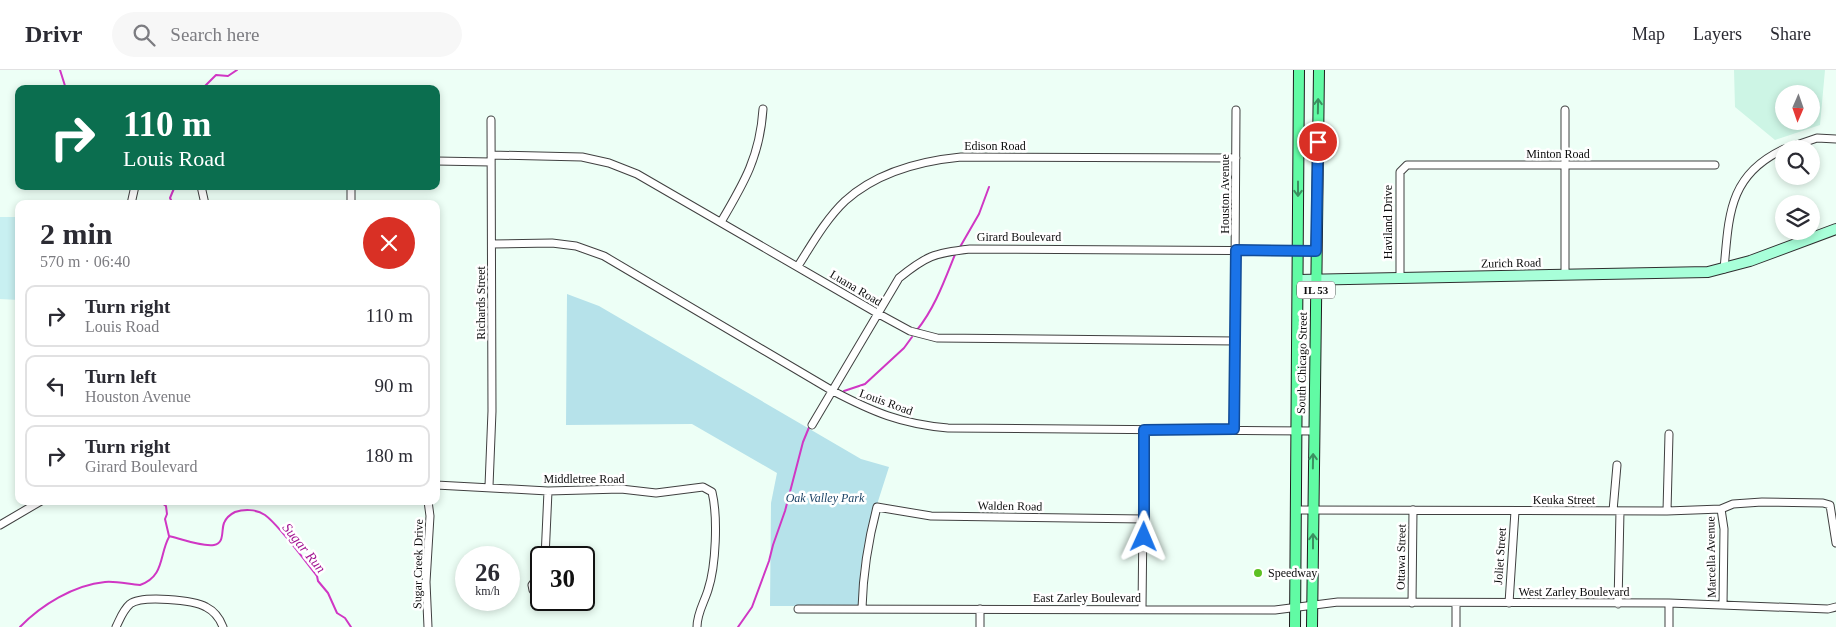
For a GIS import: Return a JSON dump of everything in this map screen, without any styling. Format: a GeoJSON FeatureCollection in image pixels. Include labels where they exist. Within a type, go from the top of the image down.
{"type":"FeatureCollection","features":[{"type":"Feature","properties":{"kind":"main road","name":"South Chicago Street"},"geometry":{"type":"LineString","coordinates":[[1295,627],[1299,70]]}},
{"type":"Feature","properties":{"kind":"main road","name":"South Chicago Street"},"geometry":{"type":"LineString","coordinates":[[1312,627],[1319,70]]}},
{"type":"Feature","properties":{"kind":"street"},"geometry":{"type":"LineString","coordinates":[[721,222],[750,170],[762,130],[763,109]]}},
{"type":"Feature","properties":{"kind":"street","name":"Houston Avenue"},"geometry":{"type":"LineString","coordinates":[[1234,429],[1236,110]]}},
{"type":"Feature","properties":{"kind":"street"},"geometry":{"type":"LineString","coordinates":[[1565,275],[1566,110]]}},
{"type":"Feature","properties":{"kind":"street","name":"Richards Street"},"geometry":{"type":"LineString","coordinates":[[489,486],[492,401],[491,120]]}},
{"type":"Feature","properties":{"kind":"street"},"geometry":{"type":"LineString","coordinates":[[1811,140],[1817,138],[1836,139]]}},
{"type":"Feature","properties":{"kind":"street"},"geometry":{"type":"LineString","coordinates":[[1724,269],[1728,217],[1733,199],[1744,180],[1775,154]]}},
{"type":"Feature","properties":{"kind":"street","name":"Luana Road"},"geometry":{"type":"LineString","coordinates":[[440,161],[566,156],[609,163],[637,174],[910,331],[937,338],[1236,341]]}},
{"type":"Feature","properties":{"kind":"street","name":"Edison Road"},"geometry":{"type":"LineString","coordinates":[[798,266],[826,224],[845,201],[868,184],[889,174],[931,160],[961,157],[1236,158]]}},
{"type":"Feature","properties":{"kind":"street","name":"Minton Road"},"geometry":{"type":"LineString","coordinates":[[1402,168],[1407,165],[1715,165]]}},
{"type":"Feature","properties":{"kind":"street","name":"Haviland Drive"},"geometry":{"type":"LineString","coordinates":[[1400,277],[1400,172],[1402,168]]}},
{"type":"Feature","properties":{"kind":"street","name":"Zurich Road"},"geometry":{"type":"LineString","coordinates":[[1298,280],[1692,273],[1724,269],[1836,229]]}},
{"type":"Feature","properties":{"kind":"street","name":"Louis Road"},"geometry":{"type":"LineString","coordinates":[[492,244],[576,246],[604,256],[831,390],[866,408],[921,426],[948,428],[1314,431]]}},
{"type":"Feature","properties":{"kind":"street","name":"Girard Boulevard"},"geometry":{"type":"LineString","coordinates":[[812,424],[899,278],[918,263],[939,252],[970,248],[1316,251]]}},
{"type":"Feature","properties":{"kind":"street"},"geometry":{"type":"LineString","coordinates":[[1142,610],[1144,430]]}},
{"type":"Feature","properties":{"kind":"street"},"geometry":{"type":"LineString","coordinates":[[1667,511],[1669,434]]}},
{"type":"Feature","properties":{"kind":"street"},"geometry":{"type":"LineString","coordinates":[[1617,464],[1618,604]]}},
{"type":"Feature","properties":{"kind":"street","name":"Middletree Road"},"geometry":{"type":"LineString","coordinates":[[440,485],[489,486],[548,491],[621,489],[656,493],[703,487],[712,492],[714,503],[714,570],[708,592],[697,615],[697,627]]}},
{"type":"Feature","properties":{"kind":"street"},"geometry":{"type":"LineString","coordinates":[[546,546],[548,491]]}},
{"type":"Feature","properties":{"kind":"street","name":"Keuka Street"},"geometry":{"type":"LineString","coordinates":[[1296,510],[1667,511],[1721,510],[1732,504],[1762,502],[1822,503],[1830,505],[1836,543]]}},
{"type":"Feature","properties":{"kind":"street"},"geometry":{"type":"LineString","coordinates":[[0,525],[33,505]]}},
{"type":"Feature","properties":{"kind":"street","name":"Sugar Creek Drive"},"geometry":{"type":"LineString","coordinates":[[428,627],[426,582],[430,516],[429,505]]}},
{"type":"Feature","properties":{"kind":"street","name":"Walden Road"},"geometry":{"type":"LineString","coordinates":[[862,608],[863,576],[868,540],[877,507],[931,516],[1144,519]]}},
{"type":"Feature","properties":{"kind":"street","name":"Ottawa Street"},"geometry":{"type":"LineString","coordinates":[[1412,603],[1413,510]]}},
{"type":"Feature","properties":{"kind":"street","name":"Marcella Avenue"},"geometry":{"type":"LineString","coordinates":[[1721,510],[1724,529],[1723,605]]}},
{"type":"Feature","properties":{"kind":"street","name":"Joliet Street"},"geometry":{"type":"LineString","coordinates":[[1508,603],[1515,511]]}},
{"type":"Feature","properties":{"kind":"street"},"geometry":{"type":"LineString","coordinates":[[116,627],[124,611],[132,603],[146,600],[193,601],[208,607],[220,619],[223,627]]}},
{"type":"Feature","properties":{"kind":"street","name":"West Zarley Boulevard"},"geometry":{"type":"LineString","coordinates":[[1312,606],[1338,602],[1669,603],[1828,609],[1836,607]]}},
{"type":"Feature","properties":{"kind":"street"},"geometry":{"type":"LineString","coordinates":[[1456,603],[1456,627]]}},
{"type":"Feature","properties":{"kind":"street"},"geometry":{"type":"LineString","coordinates":[[1669,603],[1669,627]]}},
{"type":"Feature","properties":{"kind":"street","name":"East Zarley Boulevard"},"geometry":{"type":"LineString","coordinates":[[798,609],[1274,610],[1312,606]]}},
{"type":"Feature","properties":{"kind":"street"},"geometry":{"type":"LineString","coordinates":[[980,609],[980,627]]}},
{"type":"Feature","properties":{"kind":"green space"},"geometry":{"type":"Polygon","coordinates":[[[1734,70],[1825,70],[1820,125],[1820,85],[1775,85],[1775,130],[1805,130],[1775,140],[1735,107],[1734,70]]]}},
{"type":"Feature","properties":{"kind":"green space","name":"Oak Valley Park"},"geometry":{"type":"Polygon","coordinates":[[[567,294],[599,306],[861,459],[889,467],[865,542],[860,573],[860,606],[770,606],[771,503],[777,473],[692,424],[566,425],[567,294]]]}},
{"type":"Feature","properties":{"kind":"shaded area"},"geometry":{"type":"Polygon","coordinates":[[[0,217],[15,217],[15,300],[0,299],[0,217]]]}},
{"type":"Feature","properties":{"kind":"waterway"},"geometry":{"type":"LineString","coordinates":[[60,70],[65,85]]}},
{"type":"Feature","properties":{"kind":"waterway"},"geometry":{"type":"LineString","coordinates":[[206,85],[216,75],[228,76],[237,70]]}},
{"type":"Feature","properties":{"kind":"waterway"},"geometry":{"type":"LineString","coordinates":[[960,247],[979,214],[989,187]]}},
{"type":"Feature","properties":{"kind":"waterway"},"geometry":{"type":"LineString","coordinates":[[171,200],[173,190]]}},
{"type":"Feature","properties":{"kind":"waterway"},"geometry":{"type":"LineString","coordinates":[[917,330],[934,303],[956,252]]}},
{"type":"Feature","properties":{"kind":"waterway"},"geometry":{"type":"LineString","coordinates":[[844,391],[865,384],[904,348],[912,337]]}},
{"type":"Feature","properties":{"kind":"waterway"},"geometry":{"type":"LineString","coordinates":[[738,627],[752,607],[769,561],[785,511],[803,442],[810,425]]}},
{"type":"Feature","properties":{"kind":"waterway"},"geometry":{"type":"LineString","coordinates":[[165,505],[167,514],[165,519],[169,536]]}},
{"type":"Feature","properties":{"kind":"waterway","name":"Sugar Run"},"geometry":{"type":"LineString","coordinates":[[169,536],[198,544],[214,545],[220,542],[224,523],[232,514],[246,510],[261,513],[278,527],[299,553],[328,593],[337,613],[345,618],[351,627]]}},
{"type":"Feature","properties":{"kind":"waterway","name":"Sugar Run"},"geometry":{"type":"LineString","coordinates":[[20,627],[48,604],[82,587],[109,582],[140,585],[148,581],[158,571],[169,537]]}},
{"type":"Feature","properties":{"kind":"place","name":"Speedway"},"geometry":{"type":"Point","coordinates":[1258,573]}},
{"type":"Feature","properties":{"kind":"route"},"geometry":{"type":"LineString","coordinates":[[1144,537],[1144,430],[1234,429],[1236,250],[1316,251],[1318,142]]}}]}
